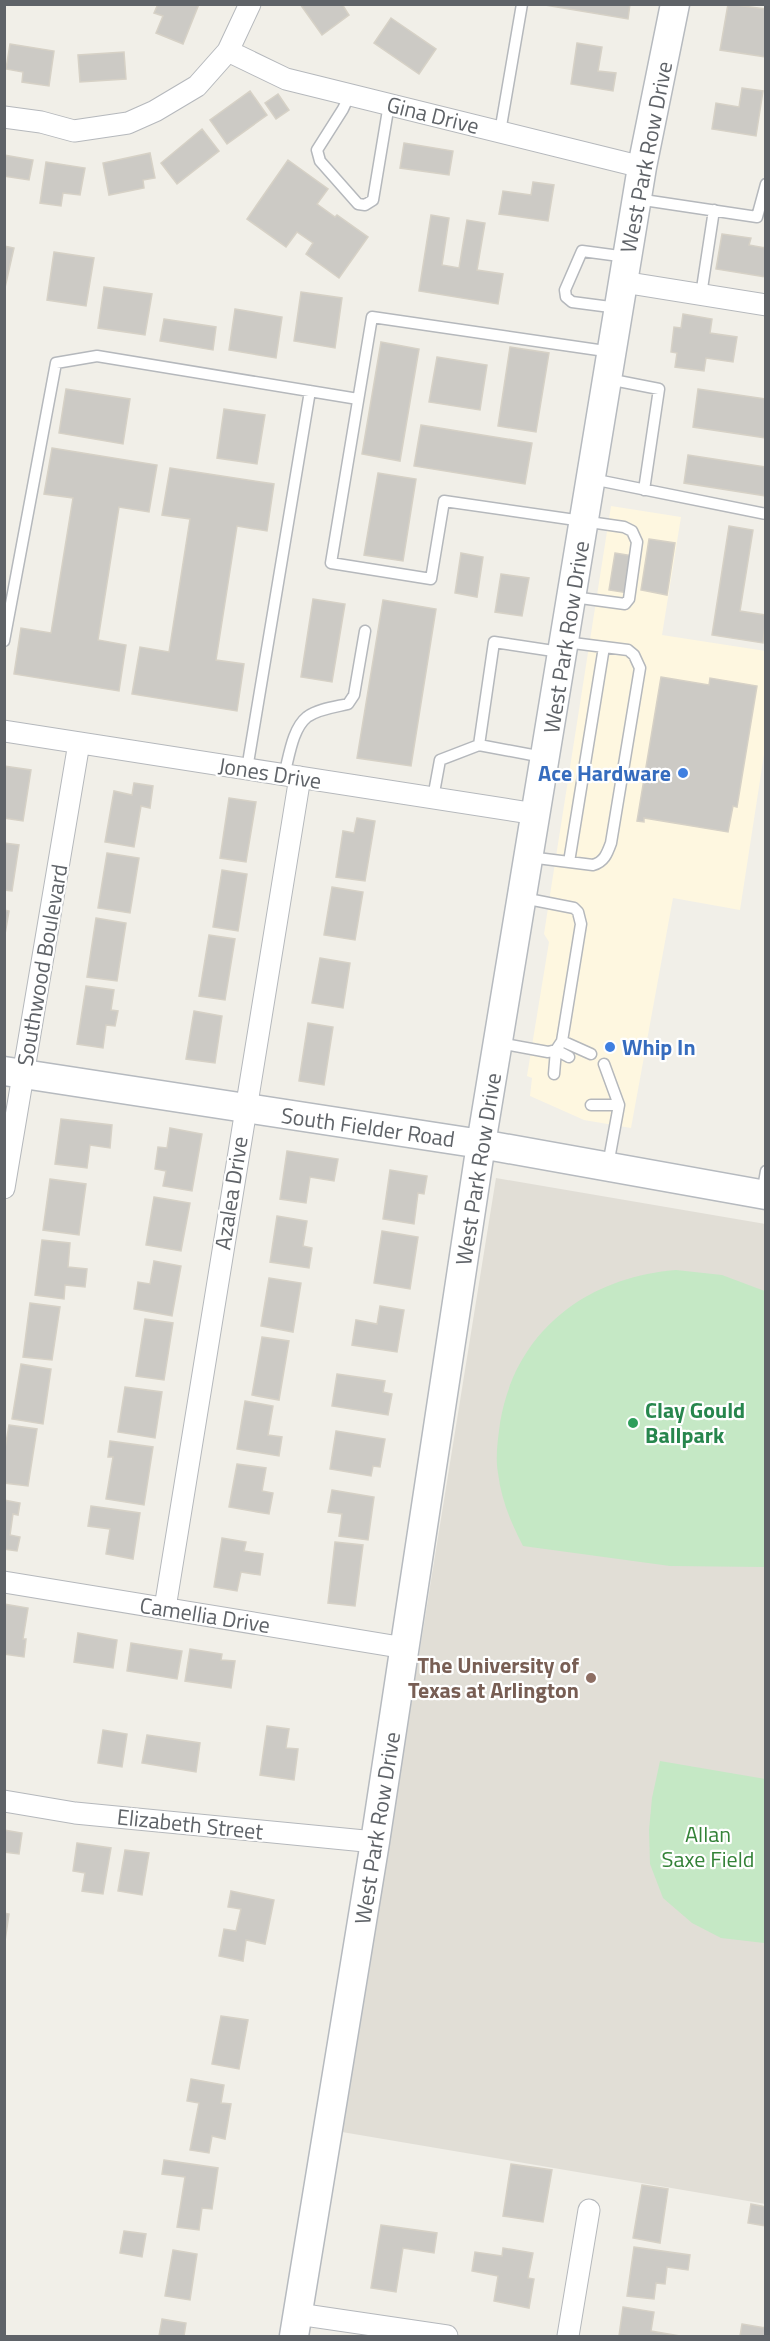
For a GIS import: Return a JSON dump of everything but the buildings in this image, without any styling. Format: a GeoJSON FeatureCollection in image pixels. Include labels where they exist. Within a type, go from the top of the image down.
{"type":"FeatureCollection","features":[{"type":"Feature","properties":{"kind":"main road","name":"West Park Row Drive"},"geometry":{"type":"LineString","coordinates":[[296,2325],[375,1842],[481,1144],[573,597],[642,167],[675,4]]}},
{"type":"Feature","properties":{"kind":"main road","name":"South Fielder Road"},"geometry":{"type":"LineString","coordinates":[[14,1072],[481,1144],[608,1167],[764,1187]]}},
{"type":"Feature","properties":{"kind":"street"},"geometry":{"type":"LineString","coordinates":[[4,117],[41,122],[74,131],[128,123],[155,111],[197,86],[228,51],[250,4]]}},
{"type":"Feature","properties":{"kind":"street","name":"Gina Drive"},"geometry":{"type":"LineString","coordinates":[[228,51],[286,79],[642,167]]}},
{"type":"Feature","properties":{"kind":"street"},"geometry":{"type":"LineString","coordinates":[[623,282],[765,305]]}},
{"type":"Feature","properties":{"kind":"street","name":"Jones Drive"},"geometry":{"type":"LineString","coordinates":[[4,731],[536,814]]}},
{"type":"Feature","properties":{"kind":"street","name":"Southwood Boulevard"},"geometry":{"type":"LineString","coordinates":[[4,1188],[14,1072],[79,743]]}},
{"type":"Feature","properties":{"kind":"street","name":"Azalea Drive"},"geometry":{"type":"LineString","coordinates":[[165,1608],[244,1109],[292,776]]}},
{"type":"Feature","properties":{"kind":"street","name":"Camellia Drive"},"geometry":{"type":"LineString","coordinates":[[4,1582],[405,1648]]}},
{"type":"Feature","properties":{"kind":"street","name":"Elizabeth Street"},"geometry":{"type":"LineString","coordinates":[[4,1802],[75,1813],[375,1842]]}},
{"type":"Feature","properties":{"kind":"street"},"geometry":{"type":"LineString","coordinates":[[568,2337],[589,2210]]}},
{"type":"Feature","properties":{"kind":"street"},"geometry":{"type":"LineString","coordinates":[[296,2325],[447,2337]]}},
{"type":"Feature","properties":{"kind":"lane"},"geometry":{"type":"LineString","coordinates":[[500,132],[522,4]]}},
{"type":"Feature","properties":{"kind":"lane"},"geometry":{"type":"LineString","coordinates":[[350,94],[317,150],[320,161],[358,204],[365,205],[373,200],[389,104]]}},
{"type":"Feature","properties":{"kind":"lane"},"geometry":{"type":"LineString","coordinates":[[637,200],[757,217],[765,184]]}},
{"type":"Feature","properties":{"kind":"lane"},"geometry":{"type":"LineString","coordinates":[[701,295],[714,210]]}},
{"type":"Feature","properties":{"kind":"lane"},"geometry":{"type":"LineString","coordinates":[[582,251],[623,282],[572,302],[566,297],[565,290],[582,251]]}},
{"type":"Feature","properties":{"kind":"lane"},"geometry":{"type":"LineString","coordinates":[[573,597],[625,604],[629,599],[637,542],[632,531],[624,527],[444,501],[431,579],[331,563],[372,317],[610,365],[659,389],[644,490]]}},
{"type":"Feature","properties":{"kind":"lane"},"geometry":{"type":"LineString","coordinates":[[4,641],[56,363],[97,356],[358,399]]}},
{"type":"Feature","properties":{"kind":"lane"},"geometry":{"type":"LineString","coordinates":[[247,769],[310,391]]}},
{"type":"Feature","properties":{"kind":"lane"},"geometry":{"type":"LineString","coordinates":[[591,479],[765,514]]}},
{"type":"Feature","properties":{"kind":"lane"},"geometry":{"type":"LineString","coordinates":[[292,776],[297,732],[306,718],[321,711],[348,704],[354,695],[365,631]]}},
{"type":"Feature","properties":{"kind":"lane"},"geometry":{"type":"LineString","coordinates":[[479,745],[494,642],[564,647],[604,647],[628,651],[634,655],[640,668],[611,843],[606,856],[600,863],[593,865],[529,857]]}},
{"type":"Feature","properties":{"kind":"lane"},"geometry":{"type":"LineString","coordinates":[[569,862],[604,647]]}},
{"type":"Feature","properties":{"kind":"lane"},"geometry":{"type":"LineString","coordinates":[[433,798],[440,760],[479,745],[546,757]]}},
{"type":"Feature","properties":{"kind":"lane"},"geometry":{"type":"LineString","coordinates":[[522,898],[574,908],[578,912],[581,924],[554,1074]]}},
{"type":"Feature","properties":{"kind":"lane"},"geometry":{"type":"LineString","coordinates":[[498,1042],[548,1052],[559,1045],[591,1054]]}},
{"type":"Feature","properties":{"kind":"lane"},"geometry":{"type":"LineString","coordinates":[[559,1045],[565,1061]]}},
{"type":"Feature","properties":{"kind":"lane"},"geometry":{"type":"LineString","coordinates":[[604,1064],[619,1105],[608,1167]]}},
{"type":"Feature","properties":{"kind":"lane"},"geometry":{"type":"LineString","coordinates":[[619,1105],[599,1095],[619,1105]]}},
{"type":"Feature","properties":{"kind":"shaded area"},"geometry":{"type":"Polygon","coordinates":[[[611,506],[681,517],[662,635],[765,651],[765,748],[740,910],[673,898],[631,1128],[584,1120],[530,1096],[532,1078],[527,1076],[549,942],[544,934],[611,506]]]}},
{"type":"Feature","properties":{"kind":"shaded area","name":"The University of Texas at Arlington"},"geometry":{"type":"Polygon","coordinates":[[[496,1178],[765,1224],[765,2204],[342,2132],[496,1178]]]}},
{"type":"Feature","properties":{"kind":"green space","name":"Clay Gould Ballpark"},"geometry":{"type":"Polygon","coordinates":[[[676,1270],[722,1275],[765,1291],[765,1567],[670,1566],[523,1546],[504,1501],[499,1483],[497,1461],[500,1423],[508,1390],[521,1361],[539,1336],[560,1315],[585,1297],[613,1284],[644,1275],[676,1270]]]}},
{"type":"Feature","properties":{"kind":"green space","name":"Allan Saxe Field"},"geometry":{"type":"Polygon","coordinates":[[[660,1761],[765,1779],[765,1943],[721,1938],[692,1923],[663,1898],[650,1864],[649,1830],[652,1798],[660,1761]]]}},
{"type":"Feature","properties":{"kind":"place","name":"Ace Hardware"},"geometry":{"type":"Point","coordinates":[683,773]}},
{"type":"Feature","properties":{"kind":"place","name":"Whip In"},"geometry":{"type":"Point","coordinates":[610,1047]}},
{"type":"Feature","properties":{"kind":"place","name":"Clay Gould Ballpark"},"geometry":{"type":"Point","coordinates":[633,1423]}},
{"type":"Feature","properties":{"kind":"place","name":"The University of Texas at Arlington"},"geometry":{"type":"Point","coordinates":[591,1678]}}]}
